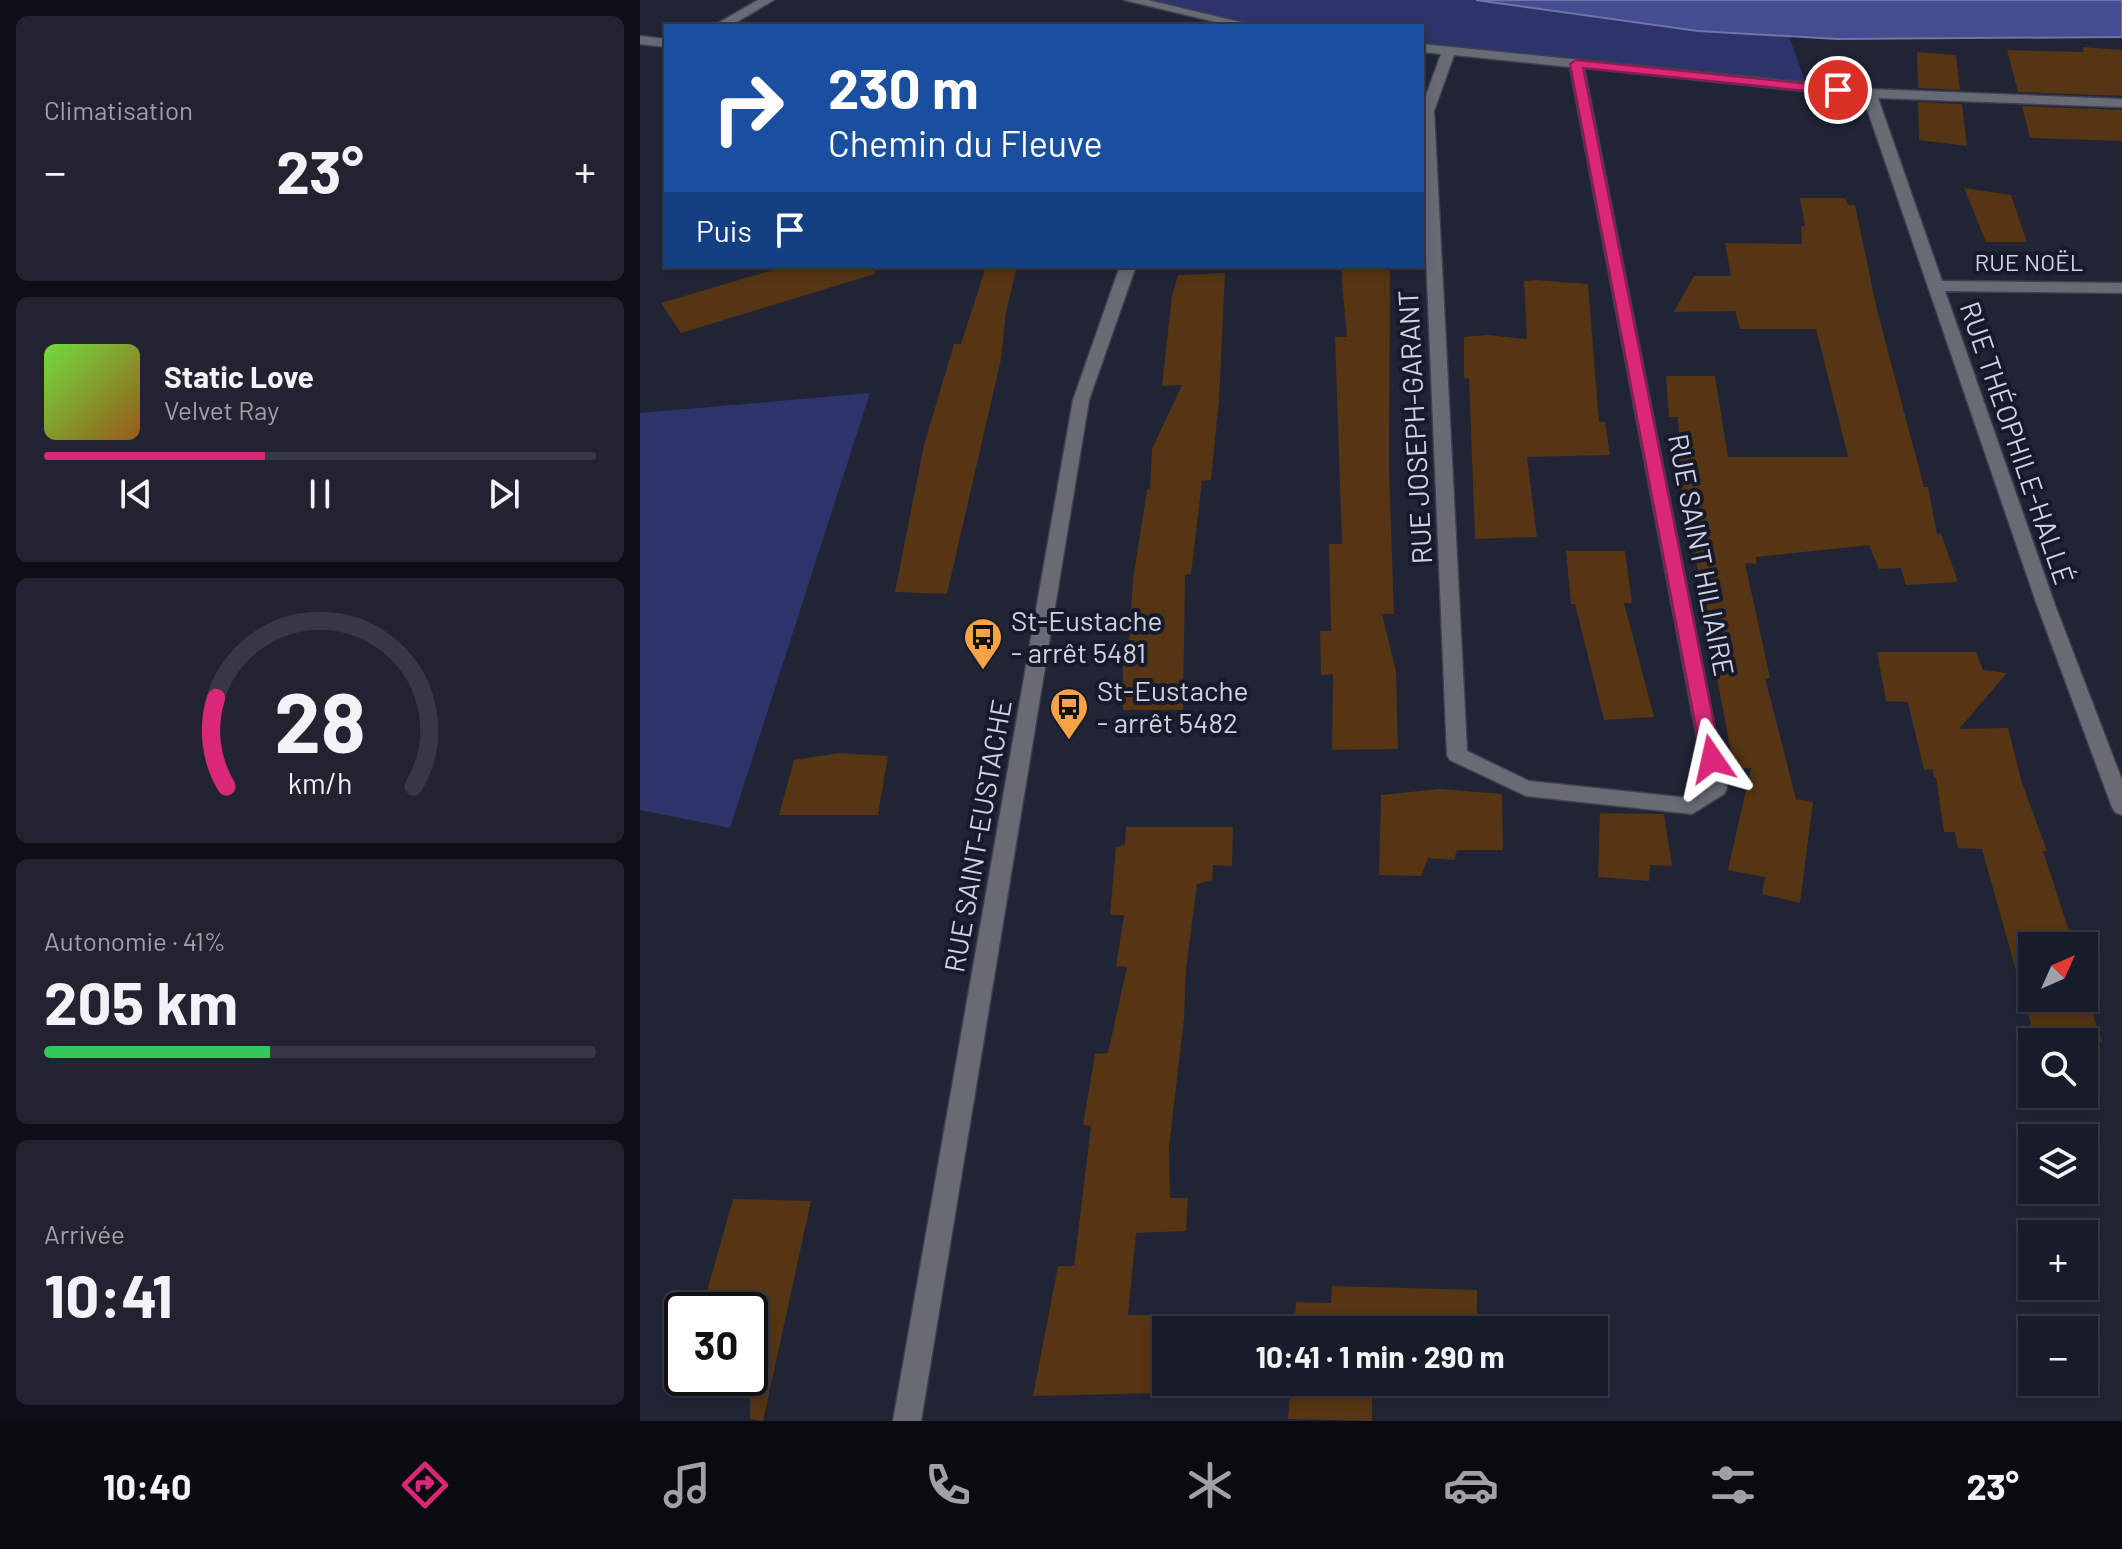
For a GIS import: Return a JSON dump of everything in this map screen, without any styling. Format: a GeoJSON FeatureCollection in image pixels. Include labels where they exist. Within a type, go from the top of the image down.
{"type":"FeatureCollection","features":[{"type":"Feature","properties":{"kind":"street"},"geometry":{"type":"LineString","coordinates":[[724,24],[768,0]]}},
{"type":"Feature","properties":{"kind":"street"},"geometry":{"type":"LineString","coordinates":[[1130,0],[1241,24]]}},
{"type":"Feature","properties":{"kind":"street"},"geometry":{"type":"LineString","coordinates":[[640,40],[664,43]]}},
{"type":"Feature","properties":{"kind":"street"},"geometry":{"type":"LineString","coordinates":[[1424,48],[1869,93],[2122,103]]}},
{"type":"Feature","properties":{"kind":"street","name":"RUE JOSEPH-GARANT"},"geometry":{"type":"LineString","coordinates":[[1449,51],[1427,111],[1457,755]]}},
{"type":"Feature","properties":{"kind":"street","name":"RUE SAINT HILIAIRE"},"geometry":{"type":"LineString","coordinates":[[1457,755],[1526,788],[1692,806],[1717,789],[1576,64]]}},
{"type":"Feature","properties":{"kind":"street","name":"RUE THÉOPHILE-HALLÉ"},"geometry":{"type":"LineString","coordinates":[[1869,93],[2046,605],[2122,807]]}},
{"type":"Feature","properties":{"kind":"street","name":"RUE SAINT-EUSTACHE"},"geometry":{"type":"LineString","coordinates":[[907,1421],[1081,400],[1127,268]]}},
{"type":"Feature","properties":{"kind":"street","name":"RUE NOËL"},"geometry":{"type":"LineString","coordinates":[[1936,286],[2122,288]]}},
{"type":"Feature","properties":{"kind":"shaded area"},"geometry":{"type":"Polygon","coordinates":[[[1130,0],[2122,0],[2122,37],[1837,39],[1789,36],[1807,87],[1424,48],[1424,24],[1241,24],[1130,0]]]}},
{"type":"Feature","properties":{"kind":"shaded area"},"geometry":{"type":"Polygon","coordinates":[[[1476,0],[2122,0],[2122,37],[1837,39],[1698,31],[1476,0]]]}},
{"type":"Feature","properties":{"kind":"shaded area"},"geometry":{"type":"Polygon","coordinates":[[[870,393],[730,828],[640,810],[640,413],[870,393]]]}},
{"type":"Feature","properties":{"kind":"building"},"geometry":{"type":"Polygon","coordinates":[[[2082,47],[2122,50],[2122,96],[2018,92],[2007,50],[2084,52],[2082,47]]]}},
{"type":"Feature","properties":{"kind":"building"},"geometry":{"type":"Polygon","coordinates":[[[1917,52],[1956,55],[1960,90],[1918,88],[1917,52]]]}},
{"type":"Feature","properties":{"kind":"building"},"geometry":{"type":"Polygon","coordinates":[[[1918,102],[1962,104],[1967,146],[1919,140],[1918,102]]]}},
{"type":"Feature","properties":{"kind":"building"},"geometry":{"type":"Polygon","coordinates":[[[2022,106],[2122,110],[2122,141],[2030,138],[2022,106]]]}},
{"type":"Feature","properties":{"kind":"building"},"geometry":{"type":"Polygon","coordinates":[[[1964,188],[2011,195],[2027,242],[1986,242],[1964,188]]]}},
{"type":"Feature","properties":{"kind":"building"},"geometry":{"type":"Polygon","coordinates":[[[1800,198],[1845,198],[1848,205],[1855,205],[1877,310],[1924,487],[1928,487],[1937,534],[1941,534],[1958,582],[1906,585],[1901,568],[1879,569],[1869,545],[1756,557],[1757,564],[1745,563],[1770,678],[1765,678],[1796,799],[1813,802],[1800,903],[1762,894],[1765,877],[1728,870],[1751,768],[1734,768],[1708,630],[1711,630],[1681,492],[1678,417],[1669,417],[1666,376],[1715,376],[1728,457],[1848,457],[1816,329],[1740,329],[1735,311],[1674,312],[1694,276],[1731,276],[1725,243],[1802,244],[1801,226],[1805,226],[1800,198]]]}},
{"type":"Feature","properties":{"kind":"building"},"geometry":{"type":"Polygon","coordinates":[[[779,268],[874,268],[875,274],[681,333],[661,303],[779,268]]]}},
{"type":"Feature","properties":{"kind":"building"},"geometry":{"type":"Polygon","coordinates":[[[985,268],[1017,268],[1006,312],[1001,359],[947,594],[895,592],[924,445],[954,344],[961,344],[985,268]]]}},
{"type":"Feature","properties":{"kind":"building"},"geometry":{"type":"Polygon","coordinates":[[[1390,268],[1389,468],[1394,614],[1382,614],[1396,671],[1398,749],[1332,750],[1333,674],[1321,675],[1320,631],[1331,631],[1329,544],[1342,544],[1335,337],[1347,337],[1341,270],[1390,268]]]}},
{"type":"Feature","properties":{"kind":"building"},"geometry":{"type":"Polygon","coordinates":[[[1225,273],[1219,399],[1211,480],[1202,481],[1191,574],[1185,575],[1183,710],[1123,710],[1123,660],[1128,660],[1133,579],[1147,490],[1150,489],[1152,449],[1182,385],[1162,386],[1172,296],[1178,275],[1225,273]]]}},
{"type":"Feature","properties":{"kind":"building"},"geometry":{"type":"Polygon","coordinates":[[[1524,281],[1588,284],[1599,422],[1605,422],[1610,455],[1527,457],[1537,537],[1475,539],[1469,378],[1464,378],[1464,337],[1488,335],[1527,339],[1524,281]]]}},
{"type":"Feature","properties":{"kind":"building"},"geometry":{"type":"Polygon","coordinates":[[[1566,551],[1625,551],[1632,603],[1624,603],[1654,717],[1604,720],[1575,604],[1571,604],[1566,551]]]}},
{"type":"Feature","properties":{"kind":"building"},"geometry":{"type":"Polygon","coordinates":[[[1877,652],[1976,652],[1983,670],[2007,673],[1959,729],[2008,728],[2022,783],[2047,851],[2043,851],[2069,932],[2018,932],[2018,978],[1982,849],[1958,848],[1955,832],[1944,832],[1936,777],[1933,769],[1924,770],[1908,702],[1886,701],[1877,652]]]}},
{"type":"Feature","properties":{"kind":"building"},"geometry":{"type":"Polygon","coordinates":[[[840,753],[888,756],[878,815],[779,815],[794,760],[840,753]]]}},
{"type":"Feature","properties":{"kind":"building"},"geometry":{"type":"Polygon","coordinates":[[[1440,789],[1502,794],[1503,850],[1457,850],[1454,860],[1428,858],[1421,876],[1379,875],[1381,795],[1440,789]]]}},
{"type":"Feature","properties":{"kind":"building"},"geometry":{"type":"Polygon","coordinates":[[[1600,813],[1664,814],[1672,866],[1650,865],[1649,881],[1598,877],[1600,813]]]}},
{"type":"Feature","properties":{"kind":"building"},"geometry":{"type":"Polygon","coordinates":[[[1126,827],[1233,827],[1232,866],[1213,865],[1212,880],[1197,884],[1186,969],[1184,1019],[1169,1147],[1170,1198],[1188,1198],[1186,1231],[1136,1233],[1128,1315],[1170,1315],[1152,1316],[1152,1393],[1033,1396],[1058,1266],[1074,1266],[1091,1126],[1083,1125],[1095,1054],[1108,1053],[1127,967],[1116,966],[1124,915],[1110,915],[1116,847],[1125,845],[1126,827]]]}},
{"type":"Feature","properties":{"kind":"building"},"geometry":{"type":"Polygon","coordinates":[[[2028,1012],[2092,1012],[2097,1028],[2032,1028],[2028,1012]]]}},
{"type":"Feature","properties":{"kind":"building"},"geometry":{"type":"Polygon","coordinates":[[[733,1199],[811,1201],[763,1421],[750,1419],[750,1396],[768,1396],[768,1292],[707,1292],[733,1199]]]}},
{"type":"Feature","properties":{"kind":"building"},"geometry":{"type":"Polygon","coordinates":[[[1332,1286],[1477,1290],[1477,1316],[1295,1316],[1296,1302],[1331,1303],[1332,1286]]]}},
{"type":"Feature","properties":{"kind":"building"},"geometry":{"type":"Polygon","coordinates":[[[1290,1396],[1372,1396],[1372,1421],[1288,1419],[1290,1396]]]}},
{"type":"Feature","properties":{"kind":"place","name":"St-Eustache - arrêt 5481"},"geometry":{"type":"Point","coordinates":[983,671]}},
{"type":"Feature","properties":{"kind":"place","name":"St-Eustache - arrêt 5482"},"geometry":{"type":"Point","coordinates":[1069,741]}},
{"type":"Feature","properties":{"kind":"route"},"geometry":{"type":"LineString","coordinates":[[1712,759],[1576,64],[1838,90]]}}]}
